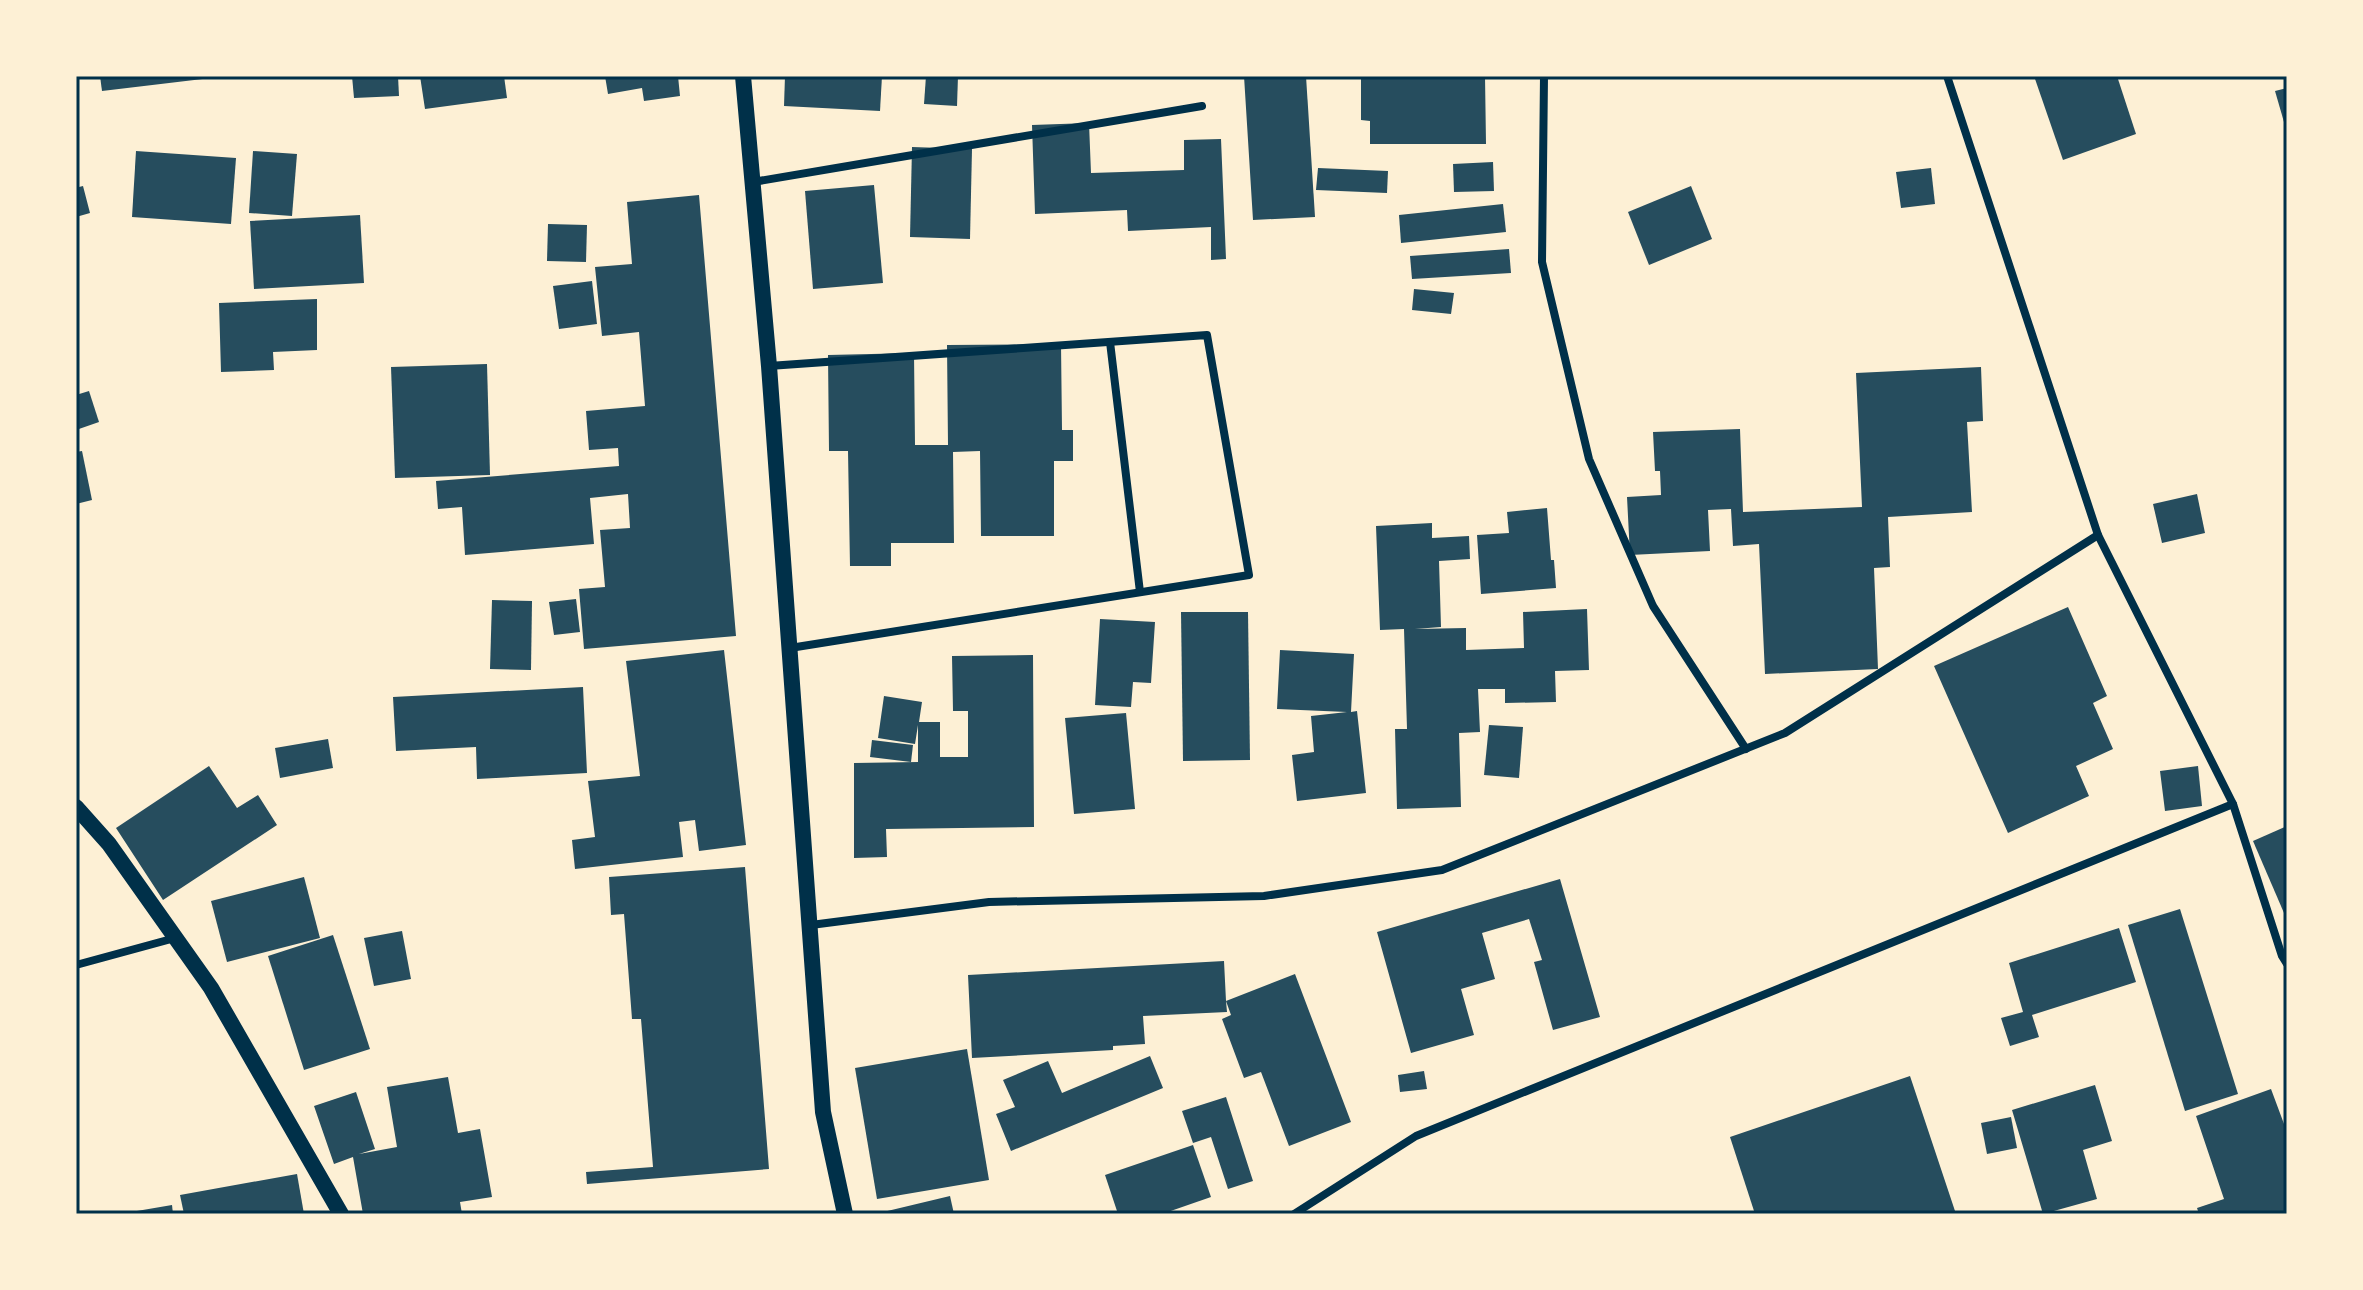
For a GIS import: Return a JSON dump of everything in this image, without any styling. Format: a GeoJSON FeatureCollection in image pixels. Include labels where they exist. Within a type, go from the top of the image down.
{"type":"FeatureCollection","features":[{"type":"Feature","properties":{"kind":"main road"},"geometry":{"type":"LineString","coordinates":[[743,76],[769,366],[823,1112],[845,1214]]}},
{"type":"Feature","properties":{"kind":"main road"},"geometry":{"type":"LineString","coordinates":[[76,807],[109,844],[211,988],[341,1214]]}},
{"type":"Feature","properties":{"kind":"street"},"geometry":{"type":"LineString","coordinates":[[1544,76],[1542,262],[1589,459],[1653,606],[1746,749]]}},
{"type":"Feature","properties":{"kind":"street"},"geometry":{"type":"LineString","coordinates":[[1947,76],[2098,535],[2233,804],[2287,964]]}},
{"type":"Feature","properties":{"kind":"street"},"geometry":{"type":"LineString","coordinates":[[753,182],[1202,106]]}},
{"type":"Feature","properties":{"kind":"street"},"geometry":{"type":"LineString","coordinates":[[769,366],[1207,335],[1249,575],[790,648]]}},
{"type":"Feature","properties":{"kind":"street"},"geometry":{"type":"LineString","coordinates":[[1110,342],[1140,592]]}},
{"type":"Feature","properties":{"kind":"street"},"geometry":{"type":"LineString","coordinates":[[811,925],[989,902],[1264,896],[1442,870],[1785,733],[2098,535]]}},
{"type":"Feature","properties":{"kind":"street"},"geometry":{"type":"LineString","coordinates":[[1294,1214],[1416,1136],[2233,804]]}},
{"type":"Feature","properties":{"kind":"street"},"geometry":{"type":"LineString","coordinates":[[76,965],[176,938]]}},
{"type":"Feature","properties":{"kind":"building"},"geometry":{"type":"Polygon","coordinates":[[[100,76],[211,76],[211,78],[102,91],[100,76]]]}},
{"type":"Feature","properties":{"kind":"building"},"geometry":{"type":"Polygon","coordinates":[[[352,76],[398,76],[399,96],[354,98],[352,76]]]}},
{"type":"Feature","properties":{"kind":"building"},"geometry":{"type":"Polygon","coordinates":[[[420,76],[504,76],[507,98],[425,109],[420,76]]]}},
{"type":"Feature","properties":{"kind":"building"},"geometry":{"type":"Polygon","coordinates":[[[605,76],[678,76],[680,96],[644,101],[642,88],[608,94],[605,76]]]}},
{"type":"Feature","properties":{"kind":"building"},"geometry":{"type":"Polygon","coordinates":[[[785,76],[882,76],[880,111],[784,106],[785,76]]]}},
{"type":"Feature","properties":{"kind":"building"},"geometry":{"type":"Polygon","coordinates":[[[926,76],[958,76],[957,106],[924,104],[926,76]]]}},
{"type":"Feature","properties":{"kind":"building"},"geometry":{"type":"Polygon","coordinates":[[[1244,76],[1306,76],[1315,217],[1253,220],[1244,76]]]}},
{"type":"Feature","properties":{"kind":"building"},"geometry":{"type":"Polygon","coordinates":[[[1361,76],[1485,76],[1486,144],[1370,144],[1370,121],[1361,120],[1361,76]]]}},
{"type":"Feature","properties":{"kind":"building"},"geometry":{"type":"Polygon","coordinates":[[[2034,76],[2117,76],[2136,134],[2063,160],[2034,76]]]}},
{"type":"Feature","properties":{"kind":"building"},"geometry":{"type":"Polygon","coordinates":[[[2287,88],[2287,128],[2286,129],[2275,91],[2287,88]]]}},
{"type":"Feature","properties":{"kind":"building"},"geometry":{"type":"Polygon","coordinates":[[[1089,123],[1091,173],[1184,170],[1184,140],[1221,139],[1226,259],[1211,260],[1211,227],[1128,231],[1127,210],[1035,214],[1032,125],[1089,123]]]}},
{"type":"Feature","properties":{"kind":"building"},"geometry":{"type":"Polygon","coordinates":[[[912,147],[972,149],[970,239],[910,237],[912,147]]]}},
{"type":"Feature","properties":{"kind":"building"},"geometry":{"type":"Polygon","coordinates":[[[136,151],[236,158],[231,224],[132,217],[136,151]]]}},
{"type":"Feature","properties":{"kind":"building"},"geometry":{"type":"Polygon","coordinates":[[[253,151],[297,154],[292,216],[249,213],[253,151]]]}},
{"type":"Feature","properties":{"kind":"building"},"geometry":{"type":"Polygon","coordinates":[[[1493,162],[1494,191],[1454,192],[1453,164],[1493,162]]]}},
{"type":"Feature","properties":{"kind":"building"},"geometry":{"type":"Polygon","coordinates":[[[1318,168],[1388,171],[1387,193],[1316,190],[1318,168]]]}},
{"type":"Feature","properties":{"kind":"building"},"geometry":{"type":"Polygon","coordinates":[[[1931,168],[1935,204],[1901,208],[1896,172],[1931,168]]]}},
{"type":"Feature","properties":{"kind":"building"},"geometry":{"type":"Polygon","coordinates":[[[76,179],[79,187],[83,186],[90,213],[76,217],[76,179]]]}},
{"type":"Feature","properties":{"kind":"building"},"geometry":{"type":"Polygon","coordinates":[[[874,185],[883,283],[813,289],[805,191],[874,185]]]}},
{"type":"Feature","properties":{"kind":"building"},"geometry":{"type":"Polygon","coordinates":[[[1691,186],[1712,239],[1649,265],[1628,212],[1691,186]]]}},
{"type":"Feature","properties":{"kind":"building"},"geometry":{"type":"Polygon","coordinates":[[[699,195],[736,636],[584,649],[579,589],[605,587],[600,530],[630,528],[628,494],[590,498],[594,544],[465,555],[462,507],[438,509],[436,481],[619,466],[618,448],[589,450],[586,411],[645,406],[639,332],[602,336],[595,267],[632,264],[627,202],[699,195]]]}},
{"type":"Feature","properties":{"kind":"building"},"geometry":{"type":"Polygon","coordinates":[[[1503,204],[1506,232],[1401,243],[1399,215],[1503,204]]]}},
{"type":"Feature","properties":{"kind":"building"},"geometry":{"type":"Polygon","coordinates":[[[360,215],[364,283],[254,289],[250,221],[360,215]]]}},
{"type":"Feature","properties":{"kind":"building"},"geometry":{"type":"Polygon","coordinates":[[[548,224],[587,225],[586,262],[547,261],[548,224]]]}},
{"type":"Feature","properties":{"kind":"building"},"geometry":{"type":"Polygon","coordinates":[[[1509,249],[1511,273],[1412,279],[1410,256],[1509,249]]]}},
{"type":"Feature","properties":{"kind":"building"},"geometry":{"type":"Polygon","coordinates":[[[592,281],[597,324],[559,329],[553,286],[592,281]]]}},
{"type":"Feature","properties":{"kind":"building"},"geometry":{"type":"Polygon","coordinates":[[[1414,289],[1454,293],[1451,314],[1412,310],[1414,289]]]}},
{"type":"Feature","properties":{"kind":"building"},"geometry":{"type":"Polygon","coordinates":[[[317,299],[317,350],[273,352],[274,370],[221,372],[219,303],[317,299]]]}},
{"type":"Feature","properties":{"kind":"building"},"geometry":{"type":"Polygon","coordinates":[[[1061,344],[1062,430],[1073,430],[1073,461],[1054,461],[1054,536],[981,536],[980,451],[953,452],[954,543],[891,543],[891,566],[850,566],[848,451],[829,451],[828,355],[914,353],[915,445],[948,445],[947,345],[1061,344]]]}},
{"type":"Feature","properties":{"kind":"building"},"geometry":{"type":"Polygon","coordinates":[[[487,364],[490,475],[395,478],[391,367],[487,364]]]}},
{"type":"Feature","properties":{"kind":"building"},"geometry":{"type":"Polygon","coordinates":[[[1981,367],[1983,421],[1967,422],[1972,512],[1888,517],[1890,567],[1874,568],[1878,669],[1765,674],[1759,544],[1733,546],[1731,509],[1708,510],[1710,551],[1630,555],[1627,497],[1661,495],[1660,471],[1655,471],[1653,432],[1740,429],[1743,512],[1862,507],[1856,373],[1981,367]]]}},
{"type":"Feature","properties":{"kind":"building"},"geometry":{"type":"Polygon","coordinates":[[[89,391],[99,422],[76,430],[76,395],[89,391]]]}},
{"type":"Feature","properties":{"kind":"building"},"geometry":{"type":"Polygon","coordinates":[[[82,451],[92,500],[76,504],[76,452],[82,451]]]}},
{"type":"Feature","properties":{"kind":"building"},"geometry":{"type":"Polygon","coordinates":[[[2197,494],[2205,533],[2162,543],[2153,504],[2197,494]]]}},
{"type":"Feature","properties":{"kind":"building"},"geometry":{"type":"Polygon","coordinates":[[[1547,508],[1556,588],[1481,594],[1477,535],[1509,533],[1507,512],[1547,508]]]}},
{"type":"Feature","properties":{"kind":"building"},"geometry":{"type":"Polygon","coordinates":[[[1432,523],[1432,538],[1469,536],[1470,559],[1439,561],[1441,627],[1415,629],[1466,628],[1466,650],[1524,648],[1523,612],[1587,609],[1589,670],[1555,671],[1556,702],[1505,703],[1505,689],[1478,689],[1480,732],[1459,733],[1461,807],[1397,809],[1395,729],[1407,729],[1404,629],[1380,630],[1376,526],[1432,523]]]}},
{"type":"Feature","properties":{"kind":"building"},"geometry":{"type":"Polygon","coordinates":[[[576,599],[580,632],[554,635],[549,602],[576,599]]]}},
{"type":"Feature","properties":{"kind":"building"},"geometry":{"type":"Polygon","coordinates":[[[492,600],[532,601],[531,670],[490,669],[492,600]]]}},
{"type":"Feature","properties":{"kind":"building"},"geometry":{"type":"Polygon","coordinates":[[[2068,607],[2107,696],[2093,703],[2113,749],[2076,766],[2089,796],[2008,833],[1934,666],[2068,607]]]}},
{"type":"Feature","properties":{"kind":"building"},"geometry":{"type":"Polygon","coordinates":[[[1181,612],[1248,612],[1250,760],[1183,761],[1181,612]]]}},
{"type":"Feature","properties":{"kind":"building"},"geometry":{"type":"Polygon","coordinates":[[[1100,619],[1155,622],[1151,683],[1133,682],[1131,707],[1095,705],[1100,619]]]}},
{"type":"Feature","properties":{"kind":"building"},"geometry":{"type":"Polygon","coordinates":[[[724,650],[746,845],[699,851],[695,820],[679,822],[683,857],[575,869],[572,840],[595,837],[588,781],[640,776],[626,661],[724,650]]]}},
{"type":"Feature","properties":{"kind":"building"},"geometry":{"type":"Polygon","coordinates":[[[1280,650],[1354,654],[1351,712],[1357,711],[1366,793],[1297,801],[1292,755],[1314,752],[1311,716],[1347,712],[1277,709],[1280,650]]]}},
{"type":"Feature","properties":{"kind":"building"},"geometry":{"type":"Polygon","coordinates":[[[1033,655],[1034,827],[886,829],[887,857],[854,858],[854,763],[918,762],[918,725],[915,744],[878,738],[884,696],[922,702],[919,722],[940,722],[940,757],[968,757],[968,711],[953,711],[952,656],[1033,655]]]}},
{"type":"Feature","properties":{"kind":"building"},"geometry":{"type":"Polygon","coordinates":[[[583,687],[587,773],[477,779],[476,747],[396,751],[393,697],[583,687]]]}},
{"type":"Feature","properties":{"kind":"building"},"geometry":{"type":"Polygon","coordinates":[[[1126,713],[1135,809],[1074,814],[1065,718],[1126,713]]]}},
{"type":"Feature","properties":{"kind":"building"},"geometry":{"type":"Polygon","coordinates":[[[1489,725],[1523,727],[1519,778],[1484,775],[1489,725]]]}},
{"type":"Feature","properties":{"kind":"building"},"geometry":{"type":"Polygon","coordinates":[[[328,739],[333,768],[280,778],[275,748],[328,739]]]}},
{"type":"Feature","properties":{"kind":"building"},"geometry":{"type":"Polygon","coordinates":[[[872,740],[913,745],[911,762],[870,757],[872,740]]]}},
{"type":"Feature","properties":{"kind":"building"},"geometry":{"type":"Polygon","coordinates":[[[209,766],[237,808],[258,795],[277,825],[163,900],[116,828],[209,766]]]}},
{"type":"Feature","properties":{"kind":"building"},"geometry":{"type":"Polygon","coordinates":[[[2198,766],[2202,806],[2165,811],[2160,771],[2198,766]]]}},
{"type":"Feature","properties":{"kind":"building"},"geometry":{"type":"Polygon","coordinates":[[[2287,826],[2287,920],[2253,841],[2287,826]]]}},
{"type":"Feature","properties":{"kind":"building"},"geometry":{"type":"Polygon","coordinates":[[[745,867],[769,1169],[587,1184],[586,1172],[653,1167],[641,1019],[632,1019],[624,914],[611,915],[609,877],[745,867]]]}},
{"type":"Feature","properties":{"kind":"building"},"geometry":{"type":"Polygon","coordinates":[[[304,877],[320,938],[227,962],[211,901],[304,877]]]}},
{"type":"Feature","properties":{"kind":"building"},"geometry":{"type":"Polygon","coordinates":[[[1560,879],[1600,1017],[1553,1030],[1534,962],[1542,960],[1529,919],[1482,933],[1495,979],[1461,989],[1474,1035],[1411,1053],[1377,932],[1560,879]]]}},
{"type":"Feature","properties":{"kind":"building"},"geometry":{"type":"Polygon","coordinates":[[[2180,909],[2238,1094],[2185,1111],[2128,925],[2180,909]]]}},
{"type":"Feature","properties":{"kind":"building"},"geometry":{"type":"Polygon","coordinates":[[[2119,928],[2136,982],[2032,1015],[2039,1037],[2010,1046],[2001,1018],[2023,1012],[2009,963],[2119,928]]]}},
{"type":"Feature","properties":{"kind":"building"},"geometry":{"type":"Polygon","coordinates":[[[402,931],[411,979],[374,986],[364,938],[402,931]]]}},
{"type":"Feature","properties":{"kind":"building"},"geometry":{"type":"Polygon","coordinates":[[[333,935],[370,1049],[304,1070],[268,956],[333,935]]]}},
{"type":"Feature","properties":{"kind":"building"},"geometry":{"type":"Polygon","coordinates":[[[1224,961],[1227,1012],[1143,1016],[1145,1044],[1113,1046],[1113,1050],[972,1058],[968,975],[1224,961]]]}},
{"type":"Feature","properties":{"kind":"building"},"geometry":{"type":"Polygon","coordinates":[[[1295,974],[1351,1122],[1289,1146],[1261,1072],[1244,1078],[1222,1019],[1231,1015],[1226,1001],[1295,974]]]}},
{"type":"Feature","properties":{"kind":"building"},"geometry":{"type":"Polygon","coordinates":[[[967,1049],[989,1180],[877,1199],[855,1068],[967,1049]]]}},
{"type":"Feature","properties":{"kind":"building"},"geometry":{"type":"Polygon","coordinates":[[[1150,1056],[1163,1088],[1011,1151],[996,1114],[1015,1107],[1003,1080],[1048,1061],[1062,1093],[1150,1056]]]}},
{"type":"Feature","properties":{"kind":"building"},"geometry":{"type":"Polygon","coordinates":[[[1424,1071],[1427,1089],[1400,1092],[1398,1075],[1424,1071]]]}},
{"type":"Feature","properties":{"kind":"building"},"geometry":{"type":"Polygon","coordinates":[[[1910,1076],[1956,1214],[1755,1214],[1730,1137],[1910,1076]]]}},
{"type":"Feature","properties":{"kind":"building"},"geometry":{"type":"Polygon","coordinates":[[[448,1077],[458,1133],[480,1129],[492,1197],[460,1202],[462,1214],[363,1214],[353,1157],[334,1164],[314,1106],[356,1092],[375,1149],[359,1154],[397,1147],[387,1087],[448,1077]]]}},
{"type":"Feature","properties":{"kind":"building"},"geometry":{"type":"Polygon","coordinates":[[[2095,1085],[2112,1141],[2083,1150],[2097,1199],[2043,1214],[2012,1110],[2095,1085]]]}},
{"type":"Feature","properties":{"kind":"building"},"geometry":{"type":"Polygon","coordinates":[[[2271,1089],[2287,1132],[2287,1214],[2199,1214],[2197,1208],[2224,1199],[2196,1116],[2271,1089]]]}},
{"type":"Feature","properties":{"kind":"building"},"geometry":{"type":"Polygon","coordinates":[[[1226,1097],[1253,1181],[1228,1189],[1211,1137],[1193,1143],[1182,1111],[1226,1097]]]}},
{"type":"Feature","properties":{"kind":"building"},"geometry":{"type":"Polygon","coordinates":[[[2011,1117],[2017,1148],[1987,1154],[1981,1123],[2011,1117]]]}},
{"type":"Feature","properties":{"kind":"building"},"geometry":{"type":"Polygon","coordinates":[[[1193,1145],[1211,1197],[1162,1214],[1118,1214],[1105,1175],[1193,1145]]]}},
{"type":"Feature","properties":{"kind":"building"},"geometry":{"type":"Polygon","coordinates":[[[297,1174],[304,1214],[184,1214],[180,1195],[297,1174]]]}},
{"type":"Feature","properties":{"kind":"building"},"geometry":{"type":"Polygon","coordinates":[[[950,1196],[954,1214],[879,1214],[879,1213],[950,1196]]]}},
{"type":"Feature","properties":{"kind":"building"},"geometry":{"type":"Polygon","coordinates":[[[172,1205],[173,1214],[131,1214],[131,1212],[172,1205]]]}}]}
